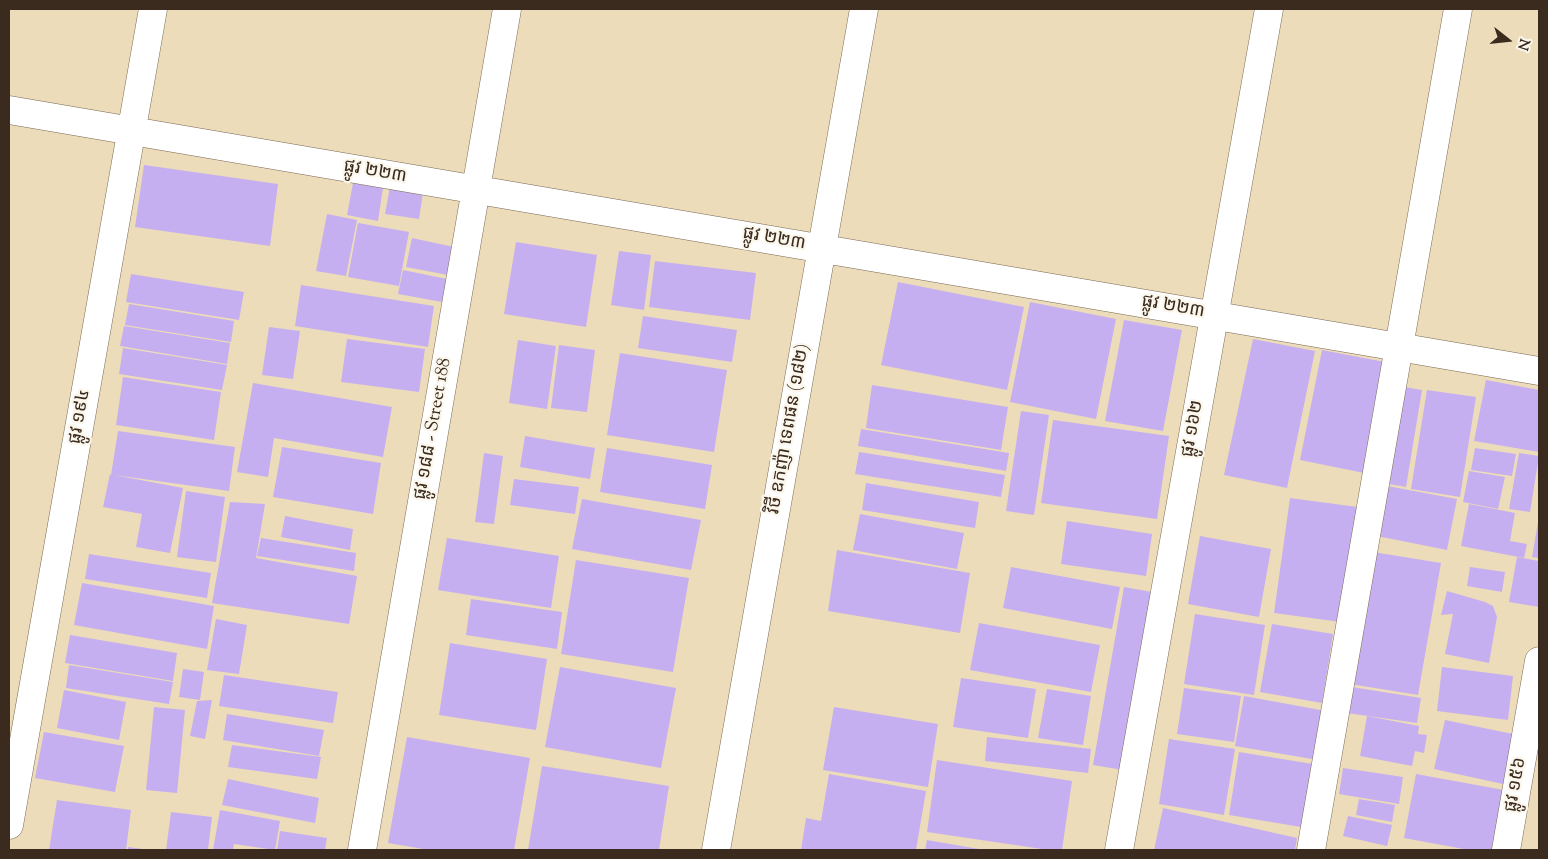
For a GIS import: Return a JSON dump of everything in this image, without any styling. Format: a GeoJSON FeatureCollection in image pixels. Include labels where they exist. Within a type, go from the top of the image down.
{"type":"FeatureCollection","features":[{"type":"Feature","properties":{"kind":"street","name":"ផ្លូវ ១៩៤"},"geometry":{"type":"LineString","coordinates":[[9,826],[153,9]]}},
{"type":"Feature","properties":{"kind":"street","name":"ផ្លូវ ១៨៨ - Street 188"},"geometry":{"type":"LineString","coordinates":[[362,850],[506,9]]}},
{"type":"Feature","properties":{"kind":"street","name":"វិថី ឧកញ៉ា ទេពផន (១៨២)"},"geometry":{"type":"LineString","coordinates":[[716,850],[864,9]]}},
{"type":"Feature","properties":{"kind":"street","name":"ផ្លូវ ១៦២"},"geometry":{"type":"LineString","coordinates":[[1120,850],[1269,9]]}},
{"type":"Feature","properties":{"kind":"street"},"geometry":{"type":"LineString","coordinates":[[1311,850],[1458,9]]}},
{"type":"Feature","properties":{"kind":"street","name":"ផ្លូវ ២២៣"},"geometry":{"type":"LineString","coordinates":[[9,110],[1539,371]]}},
{"type":"Feature","properties":{"kind":"street","name":"ផ្លូវ ១៥៦"},"geometry":{"type":"LineString","coordinates":[[1506,850],[1530,763],[1539,661]]}},
{"type":"Feature","properties":{"kind":"building"},"geometry":{"type":"Polygon","coordinates":[[[144,165],[278,184],[270,246],[135,227],[144,165]]]}},
{"type":"Feature","properties":{"kind":"building"},"geometry":{"type":"Polygon","coordinates":[[[391,181],[424,186],[419,219],[385,214],[391,181]]]}},
{"type":"Feature","properties":{"kind":"building"},"geometry":{"type":"Polygon","coordinates":[[[353,183],[383,188],[378,221],[347,215],[353,183]]]}},
{"type":"Feature","properties":{"kind":"building"},"geometry":{"type":"Polygon","coordinates":[[[327,214],[357,220],[346,276],[316,271],[327,214]]]}},
{"type":"Feature","properties":{"kind":"building"},"geometry":{"type":"Polygon","coordinates":[[[358,223],[409,232],[399,286],[348,277],[358,223]]]}},
{"type":"Feature","properties":{"kind":"building"},"geometry":{"type":"Polygon","coordinates":[[[412,238],[454,247],[448,275],[406,267],[412,238]]]}},
{"type":"Feature","properties":{"kind":"building"},"geometry":{"type":"Polygon","coordinates":[[[516,242],[597,255],[586,327],[504,314],[516,242]]]}},
{"type":"Feature","properties":{"kind":"building"},"geometry":{"type":"Polygon","coordinates":[[[619,251],[651,255],[644,310],[611,305],[619,251]]]}},
{"type":"Feature","properties":{"kind":"building"},"geometry":{"type":"Polygon","coordinates":[[[655,261],[756,273],[750,320],[649,307],[655,261]]]}},
{"type":"Feature","properties":{"kind":"building"},"geometry":{"type":"Polygon","coordinates":[[[403,270],[447,279],[442,302],[398,294],[403,270]]]}},
{"type":"Feature","properties":{"kind":"building"},"geometry":{"type":"Polygon","coordinates":[[[131,274],[244,292],[239,320],[126,302],[131,274]]]}},
{"type":"Feature","properties":{"kind":"building"},"geometry":{"type":"Polygon","coordinates":[[[898,282],[1024,307],[1007,390],[881,365],[898,282]]]}},
{"type":"Feature","properties":{"kind":"building"},"geometry":{"type":"Polygon","coordinates":[[[301,285],[434,306],[428,347],[295,326],[301,285]]]}},
{"type":"Feature","properties":{"kind":"building"},"geometry":{"type":"Polygon","coordinates":[[[1030,302],[1116,319],[1096,419],[1010,402],[1030,302]]]}},
{"type":"Feature","properties":{"kind":"building"},"geometry":{"type":"Polygon","coordinates":[[[129,304],[234,321],[231,342],[125,325],[129,304]]]}},
{"type":"Feature","properties":{"kind":"building"},"geometry":{"type":"Polygon","coordinates":[[[643,316],[737,330],[732,362],[638,348],[643,316]]]}},
{"type":"Feature","properties":{"kind":"building"},"geometry":{"type":"Polygon","coordinates":[[[1124,320],[1182,330],[1163,431],[1105,421],[1124,320]]]}},
{"type":"Feature","properties":{"kind":"building"},"geometry":{"type":"Polygon","coordinates":[[[124,326],[230,343],[227,364],[120,346],[124,326]]]}},
{"type":"Feature","properties":{"kind":"building"},"geometry":{"type":"Polygon","coordinates":[[[269,327],[300,331],[293,379],[262,375],[269,327]]]}},
{"type":"Feature","properties":{"kind":"building"},"geometry":{"type":"Polygon","coordinates":[[[347,339],[425,349],[419,392],[341,382],[347,339]]]}},
{"type":"Feature","properties":{"kind":"building"},"geometry":{"type":"Polygon","coordinates":[[[1253,339],[1315,351],[1287,488],[1224,475],[1253,339]]]}},
{"type":"Feature","properties":{"kind":"building"},"geometry":{"type":"Polygon","coordinates":[[[518,340],[556,346],[547,409],[509,403],[518,340]]]}},
{"type":"Feature","properties":{"kind":"building"},"geometry":{"type":"Polygon","coordinates":[[[559,345],[595,350],[587,412],[551,408],[559,345]]]}},
{"type":"Feature","properties":{"kind":"building"},"geometry":{"type":"Polygon","coordinates":[[[123,348],[227,365],[222,390],[119,374],[123,348]]]}},
{"type":"Feature","properties":{"kind":"building"},"geometry":{"type":"Polygon","coordinates":[[[1322,350],[1390,363],[1369,474],[1300,460],[1322,350]]]}},
{"type":"Feature","properties":{"kind":"building"},"geometry":{"type":"Polygon","coordinates":[[[620,353],[727,370],[714,452],[607,435],[620,353]]]}},
{"type":"Feature","properties":{"kind":"building"},"geometry":{"type":"Polygon","coordinates":[[[123,377],[221,392],[214,440],[116,425],[123,377]]]}},
{"type":"Feature","properties":{"kind":"building"},"geometry":{"type":"Polygon","coordinates":[[[1486,380],[1539,390],[1539,452],[1474,441],[1486,380]]]}},
{"type":"Feature","properties":{"kind":"building"},"geometry":{"type":"Polygon","coordinates":[[[253,383],[392,407],[383,457],[274,438],[268,477],[237,472],[253,383]]]}},
{"type":"Feature","properties":{"kind":"building"},"geometry":{"type":"Polygon","coordinates":[[[872,385],[1008,407],[1001,450],[866,428],[872,385]]]}},
{"type":"Feature","properties":{"kind":"building"},"geometry":{"type":"Polygon","coordinates":[[[1399,386],[1422,390],[1406,487],[1383,483],[1399,386]]]}},
{"type":"Feature","properties":{"kind":"building"},"geometry":{"type":"Polygon","coordinates":[[[1427,390],[1476,397],[1460,497],[1411,489],[1427,390]]]}},
{"type":"Feature","properties":{"kind":"building"},"geometry":{"type":"Polygon","coordinates":[[[1021,411],[1049,415],[1034,515],[1006,511],[1021,411]]]}},
{"type":"Feature","properties":{"kind":"building"},"geometry":{"type":"Polygon","coordinates":[[[1053,420],[1169,436],[1157,519],[1041,503],[1053,420]]]}},
{"type":"Feature","properties":{"kind":"building"},"geometry":{"type":"Polygon","coordinates":[[[861,429],[1009,453],[1006,471],[858,446],[861,429]]]}},
{"type":"Feature","properties":{"kind":"building"},"geometry":{"type":"Polygon","coordinates":[[[118,431],[235,447],[229,491],[114,475],[183,488],[170,553],[136,547],[142,514],[103,507],[111,475],[118,431]]]}},
{"type":"Feature","properties":{"kind":"building"},"geometry":{"type":"Polygon","coordinates":[[[525,436],[595,448],[590,479],[520,467],[525,436]]]}},
{"type":"Feature","properties":{"kind":"building"},"geometry":{"type":"Polygon","coordinates":[[[282,447],[381,463],[373,514],[273,497],[282,447]]]}},
{"type":"Feature","properties":{"kind":"building"},"geometry":{"type":"Polygon","coordinates":[[[607,448],[712,465],[705,509],[600,492],[607,448]]]}},
{"type":"Feature","properties":{"kind":"building"},"geometry":{"type":"Polygon","coordinates":[[[1475,448],[1516,454],[1512,476],[1471,470],[1475,448]]]}},
{"type":"Feature","properties":{"kind":"building"},"geometry":{"type":"Polygon","coordinates":[[[859,452],[1005,475],[1001,497],[855,474],[859,452]]]}},
{"type":"Feature","properties":{"kind":"building"},"geometry":{"type":"Polygon","coordinates":[[[484,453],[503,456],[494,524],[475,522],[484,453]]]}},
{"type":"Feature","properties":{"kind":"building"},"geometry":{"type":"Polygon","coordinates":[[[1519,453],[1539,456],[1530,512],[1509,509],[1519,453]]]}},
{"type":"Feature","properties":{"kind":"building"},"geometry":{"type":"Polygon","coordinates":[[[1469,471],[1505,477],[1498,509],[1463,502],[1469,471]]]}},
{"type":"Feature","properties":{"kind":"building"},"geometry":{"type":"Polygon","coordinates":[[[514,479],[579,487],[575,514],[510,505],[514,479]]]}},
{"type":"Feature","properties":{"kind":"building"},"geometry":{"type":"Polygon","coordinates":[[[866,483],[979,502],[975,528],[862,510],[866,483]]]}},
{"type":"Feature","properties":{"kind":"building"},"geometry":{"type":"Polygon","coordinates":[[[1382,485],[1457,499],[1447,550],[1372,535],[1382,485]]]}},
{"type":"Feature","properties":{"kind":"building"},"geometry":{"type":"Polygon","coordinates":[[[186,491],[225,497],[216,562],[177,557],[186,491]]]}},
{"type":"Feature","properties":{"kind":"building"},"geometry":{"type":"Polygon","coordinates":[[[1290,498],[1365,508],[1348,623],[1274,613],[1290,498]]]}},
{"type":"Feature","properties":{"kind":"building"},"geometry":{"type":"Polygon","coordinates":[[[582,499],[701,520],[691,570],[572,549],[582,499]]]}},
{"type":"Feature","properties":{"kind":"building"},"geometry":{"type":"Polygon","coordinates":[[[230,502],[265,504],[256,558],[357,576],[349,624],[212,603],[230,502]]]}},
{"type":"Feature","properties":{"kind":"building"},"geometry":{"type":"Polygon","coordinates":[[[1469,504],[1515,513],[1510,541],[1527,544],[1524,558],[1461,546],[1469,504]]]}},
{"type":"Feature","properties":{"kind":"building"},"geometry":{"type":"Polygon","coordinates":[[[860,514],[964,533],[957,569],[853,550],[860,514]]]}},
{"type":"Feature","properties":{"kind":"building"},"geometry":{"type":"Polygon","coordinates":[[[285,516],[353,529],[350,550],[281,537],[285,516]]]}},
{"type":"Feature","properties":{"kind":"building"},"geometry":{"type":"Polygon","coordinates":[[[1067,521],[1152,534],[1146,576],[1061,564],[1067,521]]]}},
{"type":"Feature","properties":{"kind":"building"},"geometry":{"type":"Polygon","coordinates":[[[1539,522],[1539,558],[1532,557],[1539,522]]]}},
{"type":"Feature","properties":{"kind":"building"},"geometry":{"type":"Polygon","coordinates":[[[1200,536],[1271,549],[1259,617],[1188,604],[1200,536]]]}},
{"type":"Feature","properties":{"kind":"building"},"geometry":{"type":"Polygon","coordinates":[[[261,538],[356,553],[354,571],[257,556],[261,538]]]}},
{"type":"Feature","properties":{"kind":"building"},"geometry":{"type":"Polygon","coordinates":[[[447,538],[559,556],[551,608],[438,590],[447,538]]]}},
{"type":"Feature","properties":{"kind":"building"},"geometry":{"type":"Polygon","coordinates":[[[837,550],[970,573],[960,633],[828,611],[837,550]]]}},
{"type":"Feature","properties":{"kind":"building"},"geometry":{"type":"Polygon","coordinates":[[[1373,552],[1441,563],[1418,695],[1350,684],[1373,552]]]}},
{"type":"Feature","properties":{"kind":"building"},"geometry":{"type":"Polygon","coordinates":[[[89,554],[211,573],[207,598],[85,579],[89,554]]]}},
{"type":"Feature","properties":{"kind":"building"},"geometry":{"type":"Polygon","coordinates":[[[1517,557],[1539,561],[1539,607],[1509,602],[1517,557]]]}},
{"type":"Feature","properties":{"kind":"building"},"geometry":{"type":"Polygon","coordinates":[[[576,560],[689,578],[673,672],[561,654],[576,560]]]}},
{"type":"Feature","properties":{"kind":"building"},"geometry":{"type":"Polygon","coordinates":[[[1011,567],[1120,587],[1112,629],[1003,608],[1011,567]]]}},
{"type":"Feature","properties":{"kind":"building"},"geometry":{"type":"Polygon","coordinates":[[[1470,567],[1505,572],[1502,592],[1467,586],[1470,567]]]}},
{"type":"Feature","properties":{"kind":"building"},"geometry":{"type":"Polygon","coordinates":[[[82,583],[214,606],[207,649],[74,625],[82,583]]]}},
{"type":"Feature","properties":{"kind":"building"},"geometry":{"type":"Polygon","coordinates":[[[1124,587],[1152,592],[1123,770],[1093,765],[1124,587]]]}},
{"type":"Feature","properties":{"kind":"building"},"geometry":{"type":"Polygon","coordinates":[[[1447,591],[1493,606],[1497,617],[1489,663],[1445,654],[1453,614],[1441,615],[1447,591]]]}},
{"type":"Feature","properties":{"kind":"building"},"geometry":{"type":"Polygon","coordinates":[[[471,599],[562,612],[557,649],[466,635],[471,599]]]}},
{"type":"Feature","properties":{"kind":"building"},"geometry":{"type":"Polygon","coordinates":[[[1195,614],[1265,625],[1254,695],[1184,684],[1195,614]]]}},
{"type":"Feature","properties":{"kind":"building"},"geometry":{"type":"Polygon","coordinates":[[[216,619],[247,625],[239,674],[207,670],[216,619]]]}},
{"type":"Feature","properties":{"kind":"building"},"geometry":{"type":"Polygon","coordinates":[[[979,623],[1100,645],[1091,692],[970,670],[979,623]]]}},
{"type":"Feature","properties":{"kind":"building"},"geometry":{"type":"Polygon","coordinates":[[[1272,624],[1333,634],[1322,703],[1260,692],[1272,624]]]}},
{"type":"Feature","properties":{"kind":"building"},"geometry":{"type":"Polygon","coordinates":[[[70,635],[177,653],[173,681],[65,663],[70,635]]]}},
{"type":"Feature","properties":{"kind":"building"},"geometry":{"type":"Polygon","coordinates":[[[450,643],[547,659],[536,730],[439,715],[450,643]]]}},
{"type":"Feature","properties":{"kind":"building"},"geometry":{"type":"Polygon","coordinates":[[[69,665],[173,682],[169,704],[66,688],[69,665]]]}},
{"type":"Feature","properties":{"kind":"building"},"geometry":{"type":"Polygon","coordinates":[[[560,667],[676,688],[661,768],[545,747],[560,667]]]}},
{"type":"Feature","properties":{"kind":"building"},"geometry":{"type":"Polygon","coordinates":[[[1442,667],[1513,676],[1508,720],[1437,711],[1442,667]]]}},
{"type":"Feature","properties":{"kind":"building"},"geometry":{"type":"Polygon","coordinates":[[[183,669],[204,672],[200,700],[179,697],[183,669]]]}},
{"type":"Feature","properties":{"kind":"building"},"geometry":{"type":"Polygon","coordinates":[[[224,675],[338,692],[333,723],[219,706],[224,675]]]}},
{"type":"Feature","properties":{"kind":"building"},"geometry":{"type":"Polygon","coordinates":[[[961,678],[1036,689],[1028,738],[953,727],[961,678]]]}},
{"type":"Feature","properties":{"kind":"building"},"geometry":{"type":"Polygon","coordinates":[[[1352,687],[1421,698],[1417,723],[1347,713],[1352,687]]]}},
{"type":"Feature","properties":{"kind":"building"},"geometry":{"type":"Polygon","coordinates":[[[1184,688],[1241,696],[1234,742],[1177,734],[1184,688]]]}},
{"type":"Feature","properties":{"kind":"building"},"geometry":{"type":"Polygon","coordinates":[[[1047,689],[1091,696],[1083,745],[1038,738],[1047,689]]]}},
{"type":"Feature","properties":{"kind":"building"},"geometry":{"type":"Polygon","coordinates":[[[64,690],[126,702],[119,740],[57,728],[64,690]]]}},
{"type":"Feature","properties":{"kind":"building"},"geometry":{"type":"Polygon","coordinates":[[[1244,696],[1326,711],[1318,760],[1235,746],[1244,696]]]}},
{"type":"Feature","properties":{"kind":"building"},"geometry":{"type":"Polygon","coordinates":[[[212,700],[205,739],[190,736],[197,701],[212,700]]]}},
{"type":"Feature","properties":{"kind":"building"},"geometry":{"type":"Polygon","coordinates":[[[154,707],[185,710],[177,793],[146,790],[154,707]]]}},
{"type":"Feature","properties":{"kind":"building"},"geometry":{"type":"Polygon","coordinates":[[[834,707],[938,724],[928,787],[823,770],[834,707]]]}},
{"type":"Feature","properties":{"kind":"building"},"geometry":{"type":"Polygon","coordinates":[[[227,714],[324,730],[319,756],[223,740],[227,714]]]}},
{"type":"Feature","properties":{"kind":"building"},"geometry":{"type":"Polygon","coordinates":[[[1367,716],[1419,726],[1418,734],[1427,735],[1424,753],[1415,751],[1412,766],[1360,756],[1367,716]]]}},
{"type":"Feature","properties":{"kind":"building"},"geometry":{"type":"Polygon","coordinates":[[[1445,720],[1513,734],[1503,784],[1434,769],[1445,720]]]}},
{"type":"Feature","properties":{"kind":"building"},"geometry":{"type":"Polygon","coordinates":[[[44,732],[124,746],[115,792],[35,778],[44,732]]]}},
{"type":"Feature","properties":{"kind":"building"},"geometry":{"type":"Polygon","coordinates":[[[407,737],[530,758],[514,850],[429,850],[388,843],[407,737]]]}},
{"type":"Feature","properties":{"kind":"building"},"geometry":{"type":"Polygon","coordinates":[[[987,737],[1091,749],[1088,773],[985,761],[987,737]]]}},
{"type":"Feature","properties":{"kind":"building"},"geometry":{"type":"Polygon","coordinates":[[[1169,739],[1235,749],[1224,815],[1159,804],[1169,739]]]}},
{"type":"Feature","properties":{"kind":"building"},"geometry":{"type":"Polygon","coordinates":[[[232,745],[321,757],[317,779],[228,767],[232,745]]]}},
{"type":"Feature","properties":{"kind":"building"},"geometry":{"type":"Polygon","coordinates":[[[1239,752],[1319,765],[1307,828],[1229,815],[1239,752]]]}},
{"type":"Feature","properties":{"kind":"building"},"geometry":{"type":"Polygon","coordinates":[[[937,760],[1072,781],[1062,850],[1049,850],[927,832],[937,760]]]}},
{"type":"Feature","properties":{"kind":"building"},"geometry":{"type":"Polygon","coordinates":[[[542,766],[669,786],[659,850],[528,850],[542,766]]]}},
{"type":"Feature","properties":{"kind":"building"},"geometry":{"type":"Polygon","coordinates":[[[1343,768],[1403,777],[1399,804],[1339,794],[1343,768]]]}},
{"type":"Feature","properties":{"kind":"building"},"geometry":{"type":"Polygon","coordinates":[[[829,774],[926,791],[916,850],[801,850],[806,818],[821,821],[829,774]]]}},
{"type":"Feature","properties":{"kind":"building"},"geometry":{"type":"Polygon","coordinates":[[[1416,774],[1504,790],[1493,850],[1469,850],[1404,838],[1416,774]]]}},
{"type":"Feature","properties":{"kind":"building"},"geometry":{"type":"Polygon","coordinates":[[[228,779],[319,798],[315,823],[222,805],[228,779]]]}},
{"type":"Feature","properties":{"kind":"building"},"geometry":{"type":"Polygon","coordinates":[[[1359,799],[1395,805],[1392,822],[1356,815],[1359,799]]]}},
{"type":"Feature","properties":{"kind":"building"},"geometry":{"type":"Polygon","coordinates":[[[57,800],[131,810],[126,850],[49,850],[57,800]]]}},
{"type":"Feature","properties":{"kind":"building"},"geometry":{"type":"Polygon","coordinates":[[[1163,808],[1297,838],[1295,850],[1154,850],[1163,808]]]}},
{"type":"Feature","properties":{"kind":"building"},"geometry":{"type":"Polygon","coordinates":[[[220,810],[280,821],[275,850],[234,844],[233,850],[213,850],[220,810]]]}},
{"type":"Feature","properties":{"kind":"building"},"geometry":{"type":"Polygon","coordinates":[[[171,812],[212,817],[208,850],[166,850],[171,812]]]}},
{"type":"Feature","properties":{"kind":"building"},"geometry":{"type":"Polygon","coordinates":[[[1348,816],[1392,825],[1387,846],[1343,836],[1348,816]]]}},
{"type":"Feature","properties":{"kind":"building"},"geometry":{"type":"Polygon","coordinates":[[[280,831],[327,838],[325,850],[277,850],[280,831]]]}},
{"type":"Feature","properties":{"kind":"building"},"geometry":{"type":"Polygon","coordinates":[[[927,840],[979,849],[979,850],[925,850],[927,840]]]}},
{"type":"Feature","properties":{"kind":"building"},"geometry":{"type":"Polygon","coordinates":[[[128,847],[143,849],[143,850],[128,850],[128,847]]]}}]}
